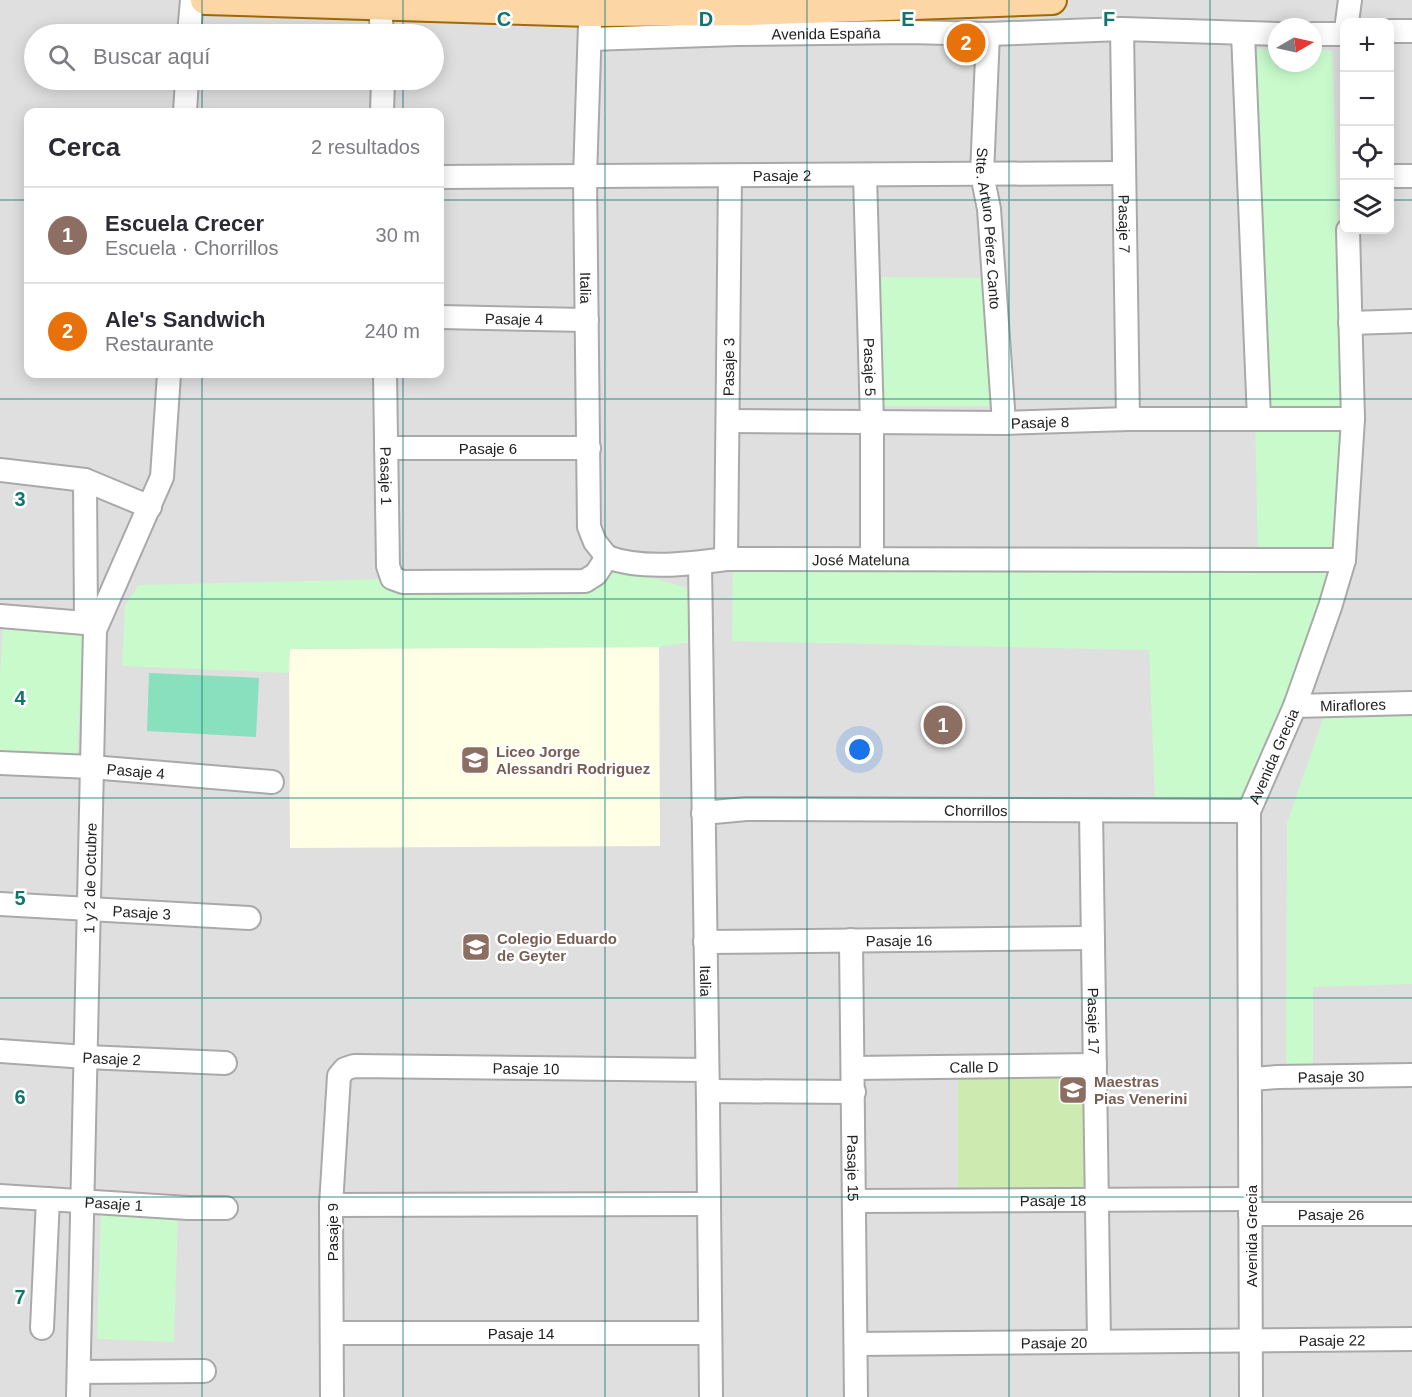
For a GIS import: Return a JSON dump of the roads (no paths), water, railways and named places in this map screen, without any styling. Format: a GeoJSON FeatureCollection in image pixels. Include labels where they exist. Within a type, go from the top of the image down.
{"type":"FeatureCollection","features":[{"type":"Feature","properties":{"kind":"main road","name":"Avenida España"},"geometry":{"type":"LineString","coordinates":[[205,0],[380,6],[590,26],[748,5],[1052,0]]}},
{"type":"Feature","properties":{"kind":"street"},"geometry":{"type":"LineString","coordinates":[[190,24],[192,0]]}},
{"type":"Feature","properties":{"kind":"street"},"geometry":{"type":"LineString","coordinates":[[1348,18],[1350,0]]}},
{"type":"Feature","properties":{"kind":"street"},"geometry":{"type":"LineString","coordinates":[[380,6],[381,24]]}},
{"type":"Feature","properties":{"kind":"street","name":"Avenida España"},"geometry":{"type":"LineString","coordinates":[[590,26],[760,34],[909,32],[987,34],[1122,29],[1268,34]]}},
{"type":"Feature","properties":{"kind":"street","name":"Italia"},"geometry":{"type":"LineString","coordinates":[[590,26],[585,177],[589,527],[595,542],[607,557]]}},
{"type":"Feature","properties":{"kind":"street","name":"Pasaje 7"},"geometry":{"type":"LineString","coordinates":[[1122,29],[1128,419]]}},
{"type":"Feature","properties":{"kind":"street"},"geometry":{"type":"LineString","coordinates":[[1394,31],[1412,31]]}},
{"type":"Feature","properties":{"kind":"street"},"geometry":{"type":"LineString","coordinates":[[1243,33],[1259,419]]}},
{"type":"Feature","properties":{"kind":"street","name":"Stte. Arturo Pérez Canto"},"geometry":{"type":"LineString","coordinates":[[987,34],[982,174],[989,209],[1004,423]]}},
{"type":"Feature","properties":{"kind":"street"},"geometry":{"type":"LineString","coordinates":[[1322,34],[1340,34]]}},
{"type":"Feature","properties":{"kind":"street"},"geometry":{"type":"LineString","coordinates":[[185,108],[186,90]]}},
{"type":"Feature","properties":{"kind":"street"},"geometry":{"type":"LineString","coordinates":[[382,108],[383,90]]}},
{"type":"Feature","properties":{"kind":"street","name":"Pasaje 2"},"geometry":{"type":"LineString","coordinates":[[444,177],[1124,173]]}},
{"type":"Feature","properties":{"kind":"street","name":"Pasaje 5"},"geometry":{"type":"LineString","coordinates":[[865,175],[872,422],[872,559]]}},
{"type":"Feature","properties":{"kind":"street","name":"Pasaje 3"},"geometry":{"type":"LineString","coordinates":[[726,559],[730,176]]}},
{"type":"Feature","properties":{"kind":"street"},"geometry":{"type":"LineString","coordinates":[[1394,176],[1412,176]]}},
{"type":"Feature","properties":{"kind":"street","name":"Avenida Grecia"},"geometry":{"type":"LineString","coordinates":[[1251,1397],[1249,811],[1295,706],[1344,560],[1353,419],[1348,234]]}},
{"type":"Feature","properties":{"kind":"street","name":"Pasaje 4"},"geometry":{"type":"LineString","coordinates":[[444,317],[587,320]]}},
{"type":"Feature","properties":{"kind":"street"},"geometry":{"type":"LineString","coordinates":[[1350,323],[1412,321]]}},
{"type":"Feature","properties":{"kind":"street","name":"1 y 2 de Octubre"},"geometry":{"type":"LineString","coordinates":[[78,1397],[95,630],[92,623],[150,507],[162,477],[169,378]]}},
{"type":"Feature","properties":{"kind":"street","name":"Pasaje 1"},"geometry":{"type":"LineString","coordinates":[[385,378],[388,566],[392,578],[403,582],[585,580],[596,574],[607,557]]}},
{"type":"Feature","properties":{"kind":"street","name":"Pasaje 8"},"geometry":{"type":"LineString","coordinates":[[728,421],[1004,423],[1128,419],[1353,419]]}},
{"type":"Feature","properties":{"kind":"street","name":"Pasaje 6"},"geometry":{"type":"LineString","coordinates":[[386,448],[589,448]]}},
{"type":"Feature","properties":{"kind":"street"},"geometry":{"type":"LineString","coordinates":[[0,470],[85,480],[150,507]]}},
{"type":"Feature","properties":{"kind":"street"},"geometry":{"type":"LineString","coordinates":[[0,616],[92,623],[85,480]]}},
{"type":"Feature","properties":{"kind":"street","name":"José Mateluna"},"geometry":{"type":"LineString","coordinates":[[607,557],[620,562],[700,564],[726,559],[1344,560]]}},
{"type":"Feature","properties":{"kind":"street","name":"Italia"},"geometry":{"type":"LineString","coordinates":[[700,564],[711,1397]]}},
{"type":"Feature","properties":{"kind":"street","name":"Miraflores"},"geometry":{"type":"LineString","coordinates":[[1295,706],[1412,703]]}},
{"type":"Feature","properties":{"kind":"street","name":"Pasaje 4"},"geometry":{"type":"LineString","coordinates":[[0,763],[91,767],[272,782]]}},
{"type":"Feature","properties":{"kind":"street","name":"Chorrillos"},"geometry":{"type":"LineString","coordinates":[[703,813],[746,809],[1249,811]]}},
{"type":"Feature","properties":{"kind":"street","name":"Pasaje 17"},"geometry":{"type":"LineString","coordinates":[[1091,811],[1099,1341]]}},
{"type":"Feature","properties":{"kind":"street","name":"Pasaje 3"},"geometry":{"type":"LineString","coordinates":[[0,904],[249,918]]}},
{"type":"Feature","properties":{"kind":"street","name":"Pasaje 16"},"geometry":{"type":"LineString","coordinates":[[705,942],[1093,938]]}},
{"type":"Feature","properties":{"kind":"street","name":"Pasaje 15"},"geometry":{"type":"LineString","coordinates":[[851,940],[856,1397]]}},
{"type":"Feature","properties":{"kind":"street","name":"Pasaje 2"},"geometry":{"type":"LineString","coordinates":[[0,1051],[86,1058],[225,1063]]}},
{"type":"Feature","properties":{"kind":"street","name":"Calle D"},"geometry":{"type":"LineString","coordinates":[[854,1068],[1095,1065]]}},
{"type":"Feature","properties":{"kind":"street","name":"Pasaje 10"},"geometry":{"type":"LineString","coordinates":[[345,1069],[354,1066],[707,1081]]}},
{"type":"Feature","properties":{"kind":"street","name":"Pasaje 9"},"geometry":{"type":"LineString","coordinates":[[332,1397],[331,1205],[339,1076],[345,1069]]}},
{"type":"Feature","properties":{"kind":"street","name":"Pasaje 30"},"geometry":{"type":"LineString","coordinates":[[1250,1079],[1412,1074]]}},
{"type":"Feature","properties":{"kind":"street"},"geometry":{"type":"LineString","coordinates":[[707,1081],[854,1092]]}},
{"type":"Feature","properties":{"kind":"street","name":"Pasaje 1"},"geometry":{"type":"LineString","coordinates":[[0,1196],[188,1208],[226,1208]]}},
{"type":"Feature","properties":{"kind":"street"},"geometry":{"type":"LineString","coordinates":[[42,1328],[48,1198]]}},
{"type":"Feature","properties":{"kind":"street","name":"Pasaje 18"},"geometry":{"type":"LineString","coordinates":[[855,1201],[1097,1200],[1250,1207]]}},
{"type":"Feature","properties":{"kind":"street"},"geometry":{"type":"LineString","coordinates":[[331,1205],[708,1204]]}},
{"type":"Feature","properties":{"kind":"street","name":"Pasaje 26"},"geometry":{"type":"LineString","coordinates":[[1250,1207],[1412,1214]]}},
{"type":"Feature","properties":{"kind":"street","name":"Pasaje 14"},"geometry":{"type":"LineString","coordinates":[[332,1333],[710,1333]]}},
{"type":"Feature","properties":{"kind":"street","name":"Pasaje 20"},"geometry":{"type":"LineString","coordinates":[[856,1344],[1251,1339]]}},
{"type":"Feature","properties":{"kind":"street","name":"Pasaje 22"},"geometry":{"type":"LineString","coordinates":[[1251,1339],[1412,1339]]}},
{"type":"Feature","properties":{"kind":"street"},"geometry":{"type":"LineString","coordinates":[[79,1372],[204,1371]]}},
{"type":"Feature","properties":{"kind":"place","name":"Ale's Sandwich"},"geometry":{"type":"Point","coordinates":[966,43]}},
{"type":"Feature","properties":{"kind":"place","name":"Escuela Crecer"},"geometry":{"type":"Point","coordinates":[943,725]}},
{"type":"Feature","properties":{"kind":"place","name":"Liceo Jorge Alessandri Rodriguez"},"geometry":{"type":"Point","coordinates":[475,760]}},
{"type":"Feature","properties":{"kind":"place","name":"Colegio Eduardo de Geyter"},"geometry":{"type":"Point","coordinates":[476,947]}},
{"type":"Feature","properties":{"kind":"place","name":"Maestras Pias Venerini"},"geometry":{"type":"Point","coordinates":[1073,1090]}}]}
